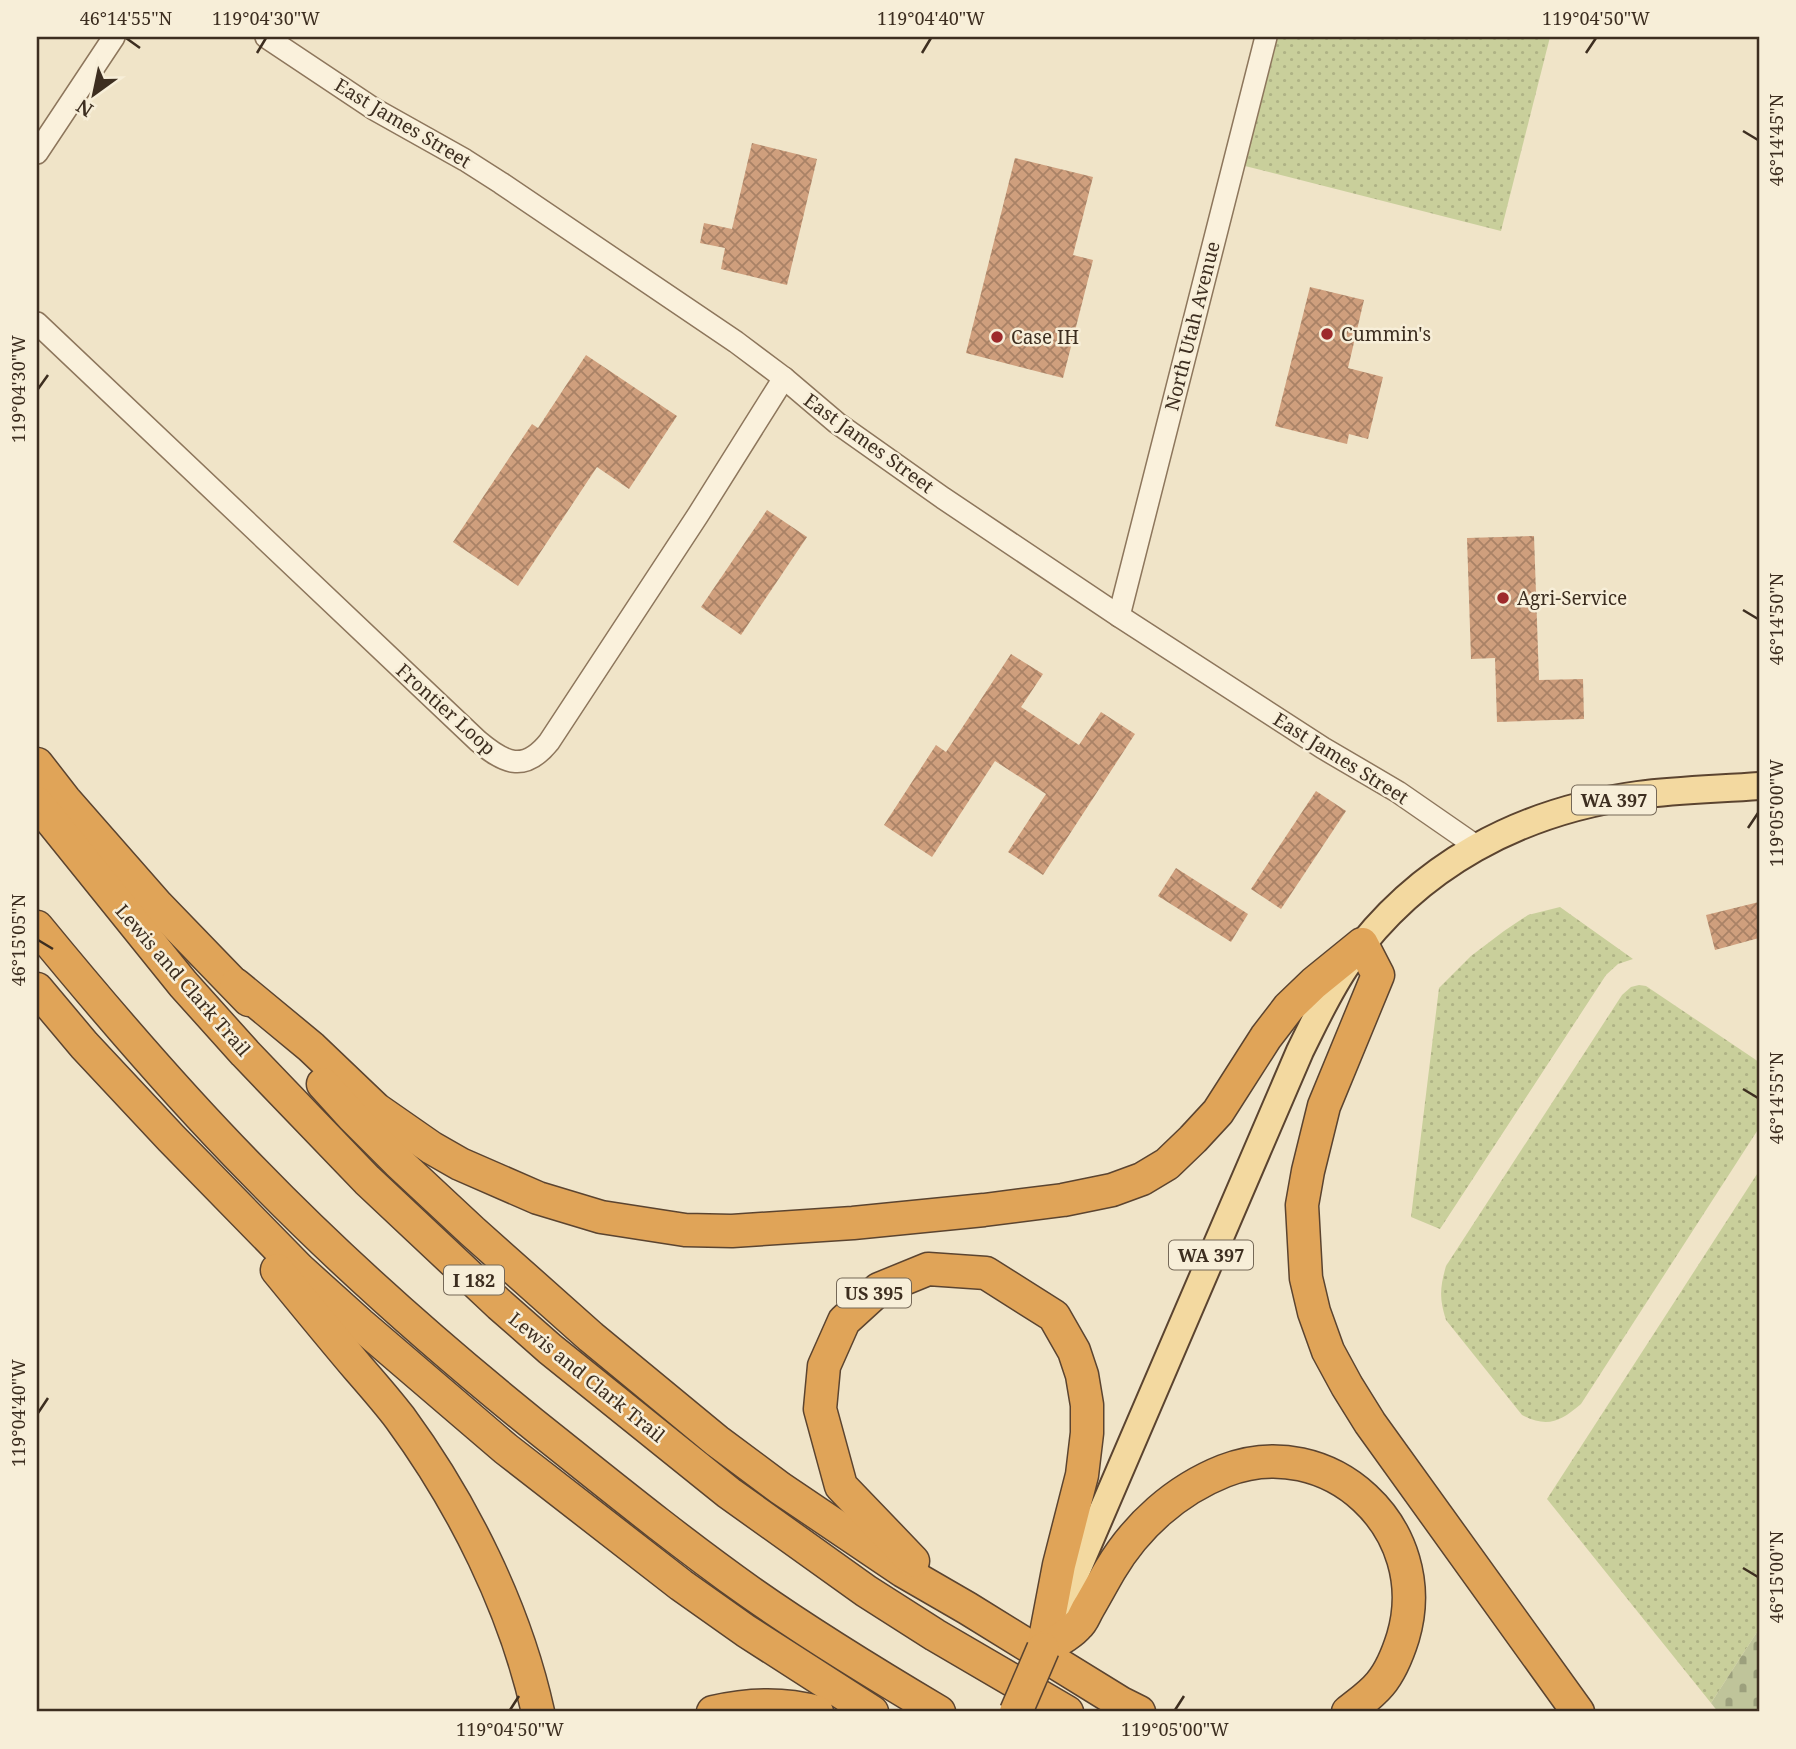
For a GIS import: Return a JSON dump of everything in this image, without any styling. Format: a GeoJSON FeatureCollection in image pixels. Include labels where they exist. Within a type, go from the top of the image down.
{"type":"FeatureCollection","features":[{"type":"Feature","properties":{"kind":"highway"},"geometry":{"type":"LineString","coordinates":[[37,764],[158,906],[236,985],[353,1117],[472,1231],[591,1337],[717,1441],[780,1488],[903,1571],[967,1608]]}},
{"type":"Feature","properties":{"kind":"highway","name":"Lewis and Clark Trail"},"geometry":{"type":"LineString","coordinates":[[37,803],[183,984],[245,1053],[367,1180],[500,1305],[550,1349],[729,1493],[866,1591],[1067,1712]]}},
{"type":"Feature","properties":{"kind":"highway"},"geometry":{"type":"LineString","coordinates":[[37,927],[144,1053],[252,1171],[325,1243],[479,1380],[625,1498],[752,1593],[939,1712]]}},
{"type":"Feature","properties":{"kind":"highway"},"geometry":{"type":"LineString","coordinates":[[236,985],[311,1047],[376,1109],[460,1164],[538,1198],[601,1217],[685,1230],[732,1231],[853,1223],[1063,1200],[1112,1190],[1142,1179],[1167,1164],[1218,1112],[1266,1037],[1289,1007],[1362,944],[1378,975],[1324,1106],[1302,1205],[1306,1278],[1314,1312],[1328,1350],[1370,1423],[1578,1712]]}},
{"type":"Feature","properties":{"kind":"highway"},"geometry":{"type":"LineString","coordinates":[[37,989],[84,1045],[171,1138],[299,1269],[360,1324],[506,1450],[681,1586],[872,1712]]}},
{"type":"Feature","properties":{"kind":"highway"},"geometry":{"type":"LineString","coordinates":[[171,1138],[236,1222],[400,1418],[443,1482],[477,1544],[498,1592],[517,1639],[538,1712]]}},
{"type":"Feature","properties":{"kind":"highway","name":"US 395"},"geometry":{"type":"LineString","coordinates":[[1016,1712],[1043,1649],[1078,1576],[1082,1475],[1087,1433],[1087,1405],[1082,1375],[1074,1351],[1054,1316],[986,1273],[928,1269],[879,1289],[844,1321],[824,1366],[820,1409],[841,1486],[915,1564],[967,1608],[1130,1708]]}},
{"type":"Feature","properties":{"kind":"highway"},"geometry":{"type":"LineString","coordinates":[[1043,1649],[1078,1626],[1078,1576],[1114,1563],[1147,1521],[1185,1491],[1226,1471],[1248,1465],[1296,1463],[1319,1469],[1340,1479],[1365,1498],[1386,1522],[1404,1562],[1408,1602],[1406,1626],[1400,1648],[1381,1683],[1348,1712]]}},
{"type":"Feature","properties":{"kind":"highway"},"geometry":{"type":"LineString","coordinates":[[713,1712],[774,1705],[817,1712]]}},
{"type":"Feature","properties":{"kind":"highway"},"geometry":{"type":"LineString","coordinates":[[1130,1708],[1147,1706],[1162,1712]]}},
{"type":"Feature","properties":{"kind":"main road","name":"WA 397"},"geometry":{"type":"LineString","coordinates":[[1078,1576],[1300,1051],[1327,996],[1362,944],[1417,888],[1460,856],[1525,824],[1587,804],[1638,795],[1759,786]]}},
{"type":"Feature","properties":{"kind":"street"},"geometry":{"type":"LineString","coordinates":[[37,153],[114,37]]}},
{"type":"Feature","properties":{"kind":"street","name":"East James Street"},"geometry":{"type":"LineString","coordinates":[[266,37],[374,109],[501,183],[726,334],[837,423],[1119,616],[1323,748],[1398,792],[1476,846]]}},
{"type":"Feature","properties":{"kind":"street","name":"North Utah Avenue"},"geometry":{"type":"LineString","coordinates":[[1119,616],[1266,37]]}},
{"type":"Feature","properties":{"kind":"street","name":"Frontier Loop"},"geometry":{"type":"LineString","coordinates":[[37,323],[478,741],[500,758],[510,762],[534,758],[549,743],[784,378]]}},
{"type":"Feature","properties":{"kind":"green space"},"geometry":{"type":"Polygon","coordinates":[[[1278,37],[1550,37],[1501,231],[1245,166],[1278,37]]]}},
{"type":"Feature","properties":{"kind":"green space"},"geometry":{"type":"Polygon","coordinates":[[[1560,907],[1633,959],[1618,964],[1606,975],[1440,1229],[1411,1217],[1439,988],[1471,956],[1504,931],[1528,915],[1560,907]]]}},
{"type":"Feature","properties":{"kind":"green space"},"geometry":{"type":"Polygon","coordinates":[[[1646,986],[1759,1062],[1759,1128],[1581,1404],[1560,1419],[1539,1421],[1522,1415],[1446,1320],[1441,1299],[1444,1273],[1622,995],[1631,987],[1646,986]]]}},
{"type":"Feature","properties":{"kind":"green space"},"geometry":{"type":"Polygon","coordinates":[[[1759,1171],[1759,1629],[1711,1703],[1547,1499],[1759,1171]]]}},
{"type":"Feature","properties":{"kind":"green space"},"geometry":{"type":"Polygon","coordinates":[[[1759,1629],[1759,1712],[1718,1712],[1711,1703],[1759,1629]]]}},
{"type":"Feature","properties":{"kind":"building"},"geometry":{"type":"Polygon","coordinates":[[[752,143],[817,159],[787,285],[721,269],[725,248],[700,243],[704,223],[732,229],[752,143]]]}},
{"type":"Feature","properties":{"kind":"building"},"geometry":{"type":"Polygon","coordinates":[[[1015,158],[1093,177],[1073,255],[1093,260],[1063,378],[966,353],[1015,158]]]}},
{"type":"Feature","properties":{"kind":"building","name":"Cummin's"},"geometry":{"type":"Polygon","coordinates":[[[1310,287],[1364,300],[1348,368],[1383,377],[1368,439],[1349,434],[1347,444],[1275,426],[1310,287]]]}},
{"type":"Feature","properties":{"kind":"building"},"geometry":{"type":"Polygon","coordinates":[[[586,355],[677,416],[629,489],[597,467],[518,586],[453,542],[532,424],[538,428],[586,355]]]}},
{"type":"Feature","properties":{"kind":"building"},"geometry":{"type":"Polygon","coordinates":[[[767,510],[807,537],[741,635],[701,607],[767,510]]]}},
{"type":"Feature","properties":{"kind":"building","name":"Agri-Service"},"geometry":{"type":"Polygon","coordinates":[[[1534,536],[1539,680],[1583,679],[1584,719],[1497,722],[1495,658],[1471,659],[1467,538],[1534,536]]]}},
{"type":"Feature","properties":{"kind":"building"},"geometry":{"type":"Polygon","coordinates":[[[1011,654],[1043,674],[1021,707],[1079,745],[1101,712],[1135,734],[1043,875],[1008,852],[1046,794],[995,761],[932,857],[884,825],[936,745],[946,752],[1011,654]]]}},
{"type":"Feature","properties":{"kind":"building"},"geometry":{"type":"Polygon","coordinates":[[[1316,791],[1346,811],[1281,909],[1251,889],[1316,791]]]}},
{"type":"Feature","properties":{"kind":"building"},"geometry":{"type":"Polygon","coordinates":[[[1176,868],[1248,914],[1231,942],[1158,896],[1176,868]]]}},
{"type":"Feature","properties":{"kind":"building"},"geometry":{"type":"Polygon","coordinates":[[[1759,902],[1759,938],[1715,950],[1706,915],[1759,902]]]}},
{"type":"Feature","properties":{"kind":"place","name":"Cummin's"},"geometry":{"type":"Point","coordinates":[1327,334]}},
{"type":"Feature","properties":{"kind":"place","name":"Case IH"},"geometry":{"type":"Point","coordinates":[997,337]}},
{"type":"Feature","properties":{"kind":"place","name":"Agri-Service"},"geometry":{"type":"Point","coordinates":[1503,598]}}]}
